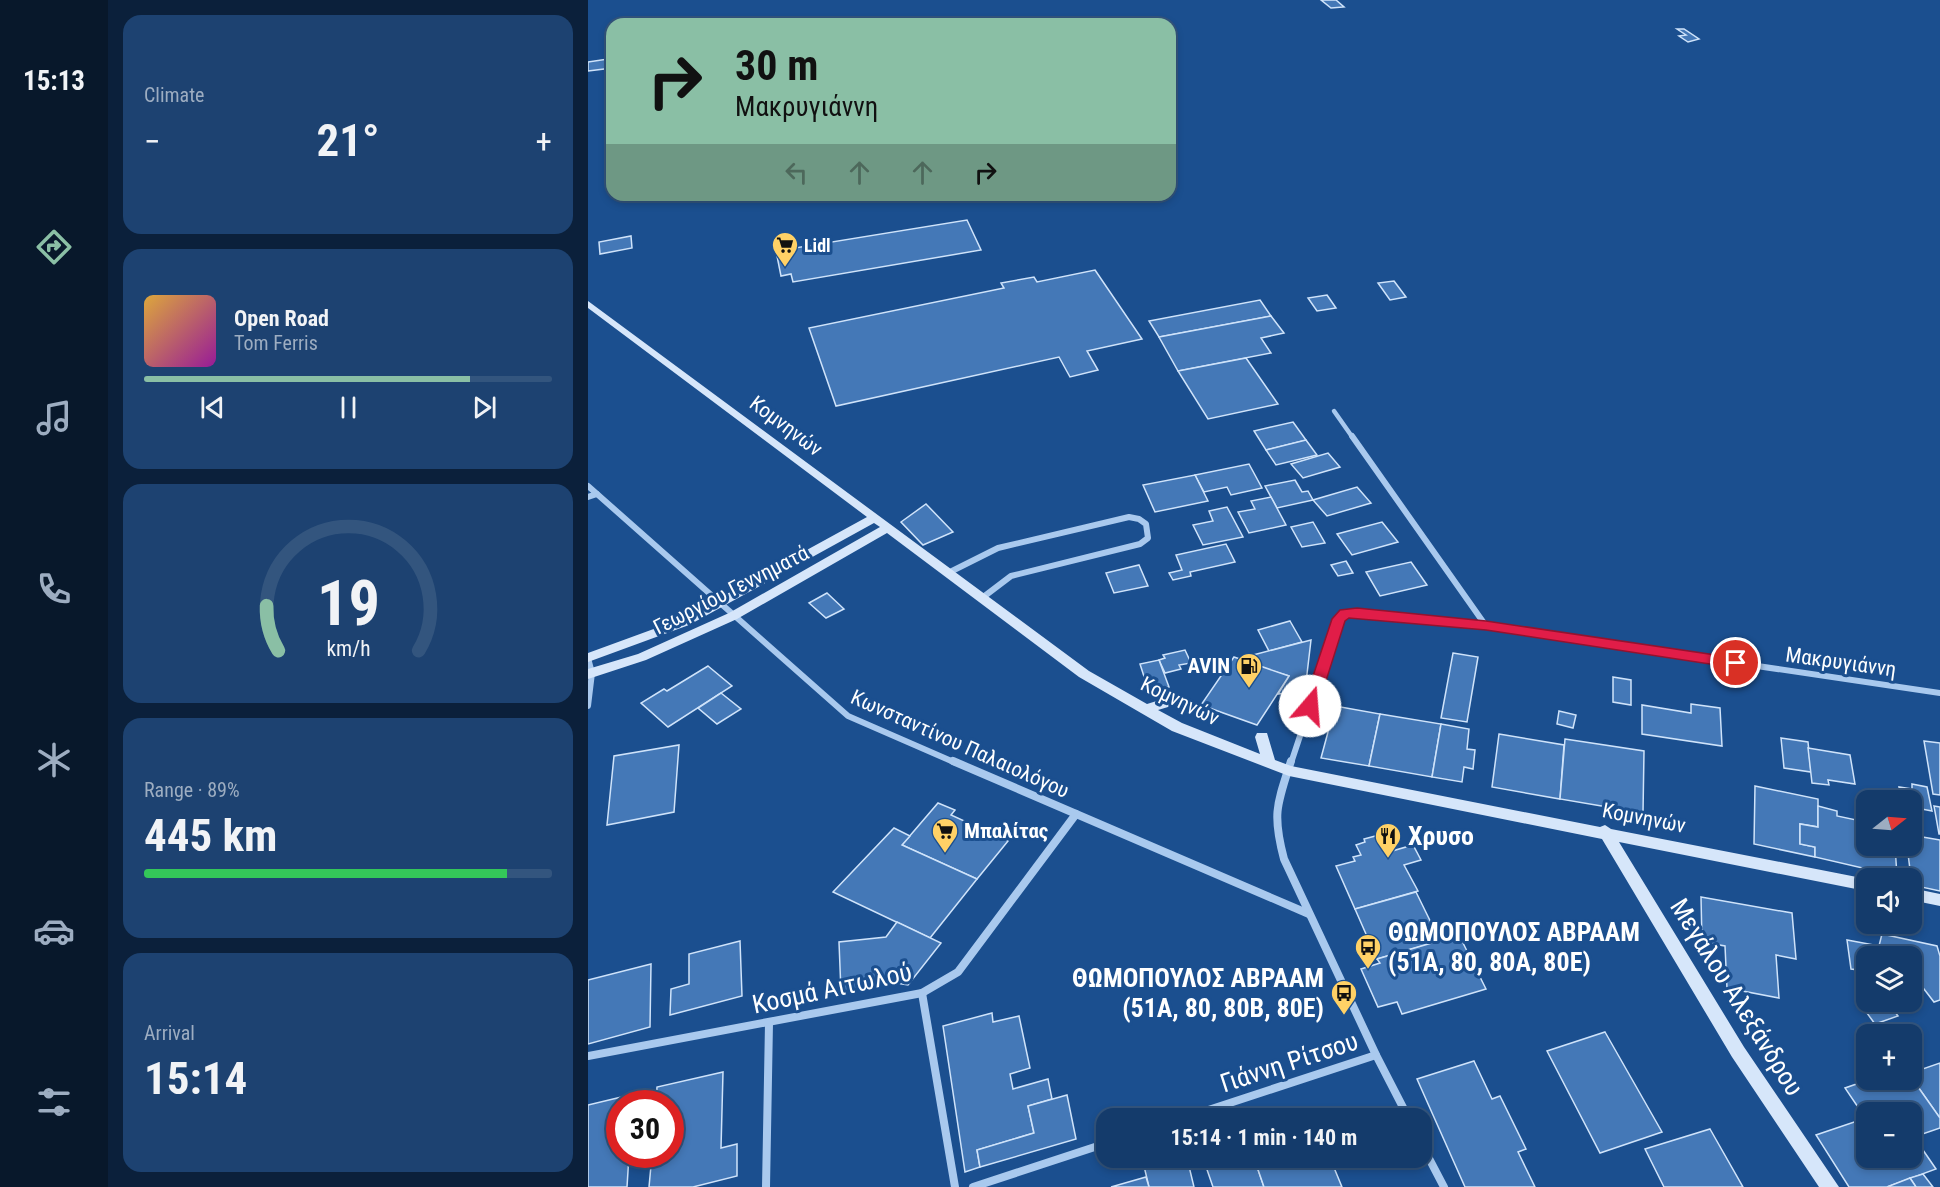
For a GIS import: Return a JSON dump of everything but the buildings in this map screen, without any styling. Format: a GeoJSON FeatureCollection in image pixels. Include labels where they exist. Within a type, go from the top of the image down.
{"type":"FeatureCollection","features":[{"type":"Feature","properties":{"kind":"main road","name":"Κομνηνών"},"geometry":{"type":"LineString","coordinates":[[588,304],[1084,674],[1177,727],[1289,771],[1605,831],[1856,883]]}},
{"type":"Feature","properties":{"kind":"main road","name":"Γεωργίου Γεννηματά"},"geometry":{"type":"LineString","coordinates":[[588,658],[675,626],[720,604],[874,518]]}},
{"type":"Feature","properties":{"kind":"main road","name":"Γεωργίου Γεννηματά"},"geometry":{"type":"LineString","coordinates":[[590,674],[642,657],[733,616],[887,528]]}},
{"type":"Feature","properties":{"kind":"main road"},"geometry":{"type":"LineString","coordinates":[[1146,710],[1163,704]]}},
{"type":"Feature","properties":{"kind":"main road"},"geometry":{"type":"LineString","coordinates":[[1262,737],[1269,763]]}},
{"type":"Feature","properties":{"kind":"main road","name":"Μεγάλου Αλεξάνδρου"},"geometry":{"type":"LineString","coordinates":[[1605,831],[1738,1052],[1830,1187]]}},
{"type":"Feature","properties":{"kind":"main road"},"geometry":{"type":"LineString","coordinates":[[1922,896],[1940,900]]}},
{"type":"Feature","properties":{"kind":"street"},"geometry":{"type":"LineString","coordinates":[[1334,411],[1486,626]]}},
{"type":"Feature","properties":{"kind":"street","name":"Κωνσταντίνου Παλαιολόγου"},"geometry":{"type":"LineString","coordinates":[[588,486],[848,716],[1309,914]]}},
{"type":"Feature","properties":{"kind":"street"},"geometry":{"type":"LineString","coordinates":[[588,498],[597,494]]}},
{"type":"Feature","properties":{"kind":"street"},"geometry":{"type":"LineString","coordinates":[[948,573],[998,548],[1129,517],[1139,519],[1146,524],[1148,538],[1140,544],[1011,576],[982,598]]}},
{"type":"Feature","properties":{"kind":"street","name":"Μακρυγιάννη"},"geometry":{"type":"LineString","coordinates":[[1289,771],[1339,619],[1345,614],[1357,612],[1486,626],[1940,693]]}},
{"type":"Feature","properties":{"kind":"street"},"geometry":{"type":"LineString","coordinates":[[588,658],[590,674],[588,706]]}},
{"type":"Feature","properties":{"kind":"street"},"geometry":{"type":"LineString","coordinates":[[1289,771],[1278,801],[1276,828],[1284,859],[1403,1108]]}},
{"type":"Feature","properties":{"kind":"street","name":"Κοσμά Αιτωλού"},"geometry":{"type":"LineString","coordinates":[[588,1056],[922,993],[958,972],[1076,814]]}},
{"type":"Feature","properties":{"kind":"street"},"geometry":{"type":"LineString","coordinates":[[922,993],[955,1187]]}},
{"type":"Feature","properties":{"kind":"street"},"geometry":{"type":"LineString","coordinates":[[766,1187],[770,1023]]}},
{"type":"Feature","properties":{"kind":"street","name":"Γιάννη Ρίτσου"},"geometry":{"type":"LineString","coordinates":[[1215,1108],[1376,1055]]}},
{"type":"Feature","properties":{"kind":"street"},"geometry":{"type":"LineString","coordinates":[[973,1187],[1096,1147]]}},
{"type":"Feature","properties":{"kind":"street"},"geometry":{"type":"LineString","coordinates":[[1432,1164],[1444,1187]]}},
{"type":"Feature","properties":{"kind":"place","name":"Lidl"},"geometry":{"type":"Point","coordinates":[785,268]}},
{"type":"Feature","properties":{"kind":"place","name":"AVIN"},"geometry":{"type":"Point","coordinates":[1249,689]}},
{"type":"Feature","properties":{"kind":"place","name":"Μπαλίτας"},"geometry":{"type":"Point","coordinates":[945,854]}},
{"type":"Feature","properties":{"kind":"place","name":"Χρυσο"},"geometry":{"type":"Point","coordinates":[1388,859]}},
{"type":"Feature","properties":{"kind":"place","name":"ΘΩΜΟΠΟΥΛΟΣ ΑΒΡΑΑΜ (51Α, 80, 80Α, 80Ε)"},"geometry":{"type":"Point","coordinates":[1368,970]}},
{"type":"Feature","properties":{"kind":"place","name":"ΘΩΜΟΠΟΥΛΟΣ ΑΒΡΑΑΜ (51Α, 80, 80Β, 80Ε)"},"geometry":{"type":"Point","coordinates":[1344,1016]}},
{"type":"Feature","properties":{"kind":"route"},"geometry":{"type":"LineString","coordinates":[[1310,706],[1339,619],[1345,614],[1357,612],[1486,626],[1736,663]]}}]}
